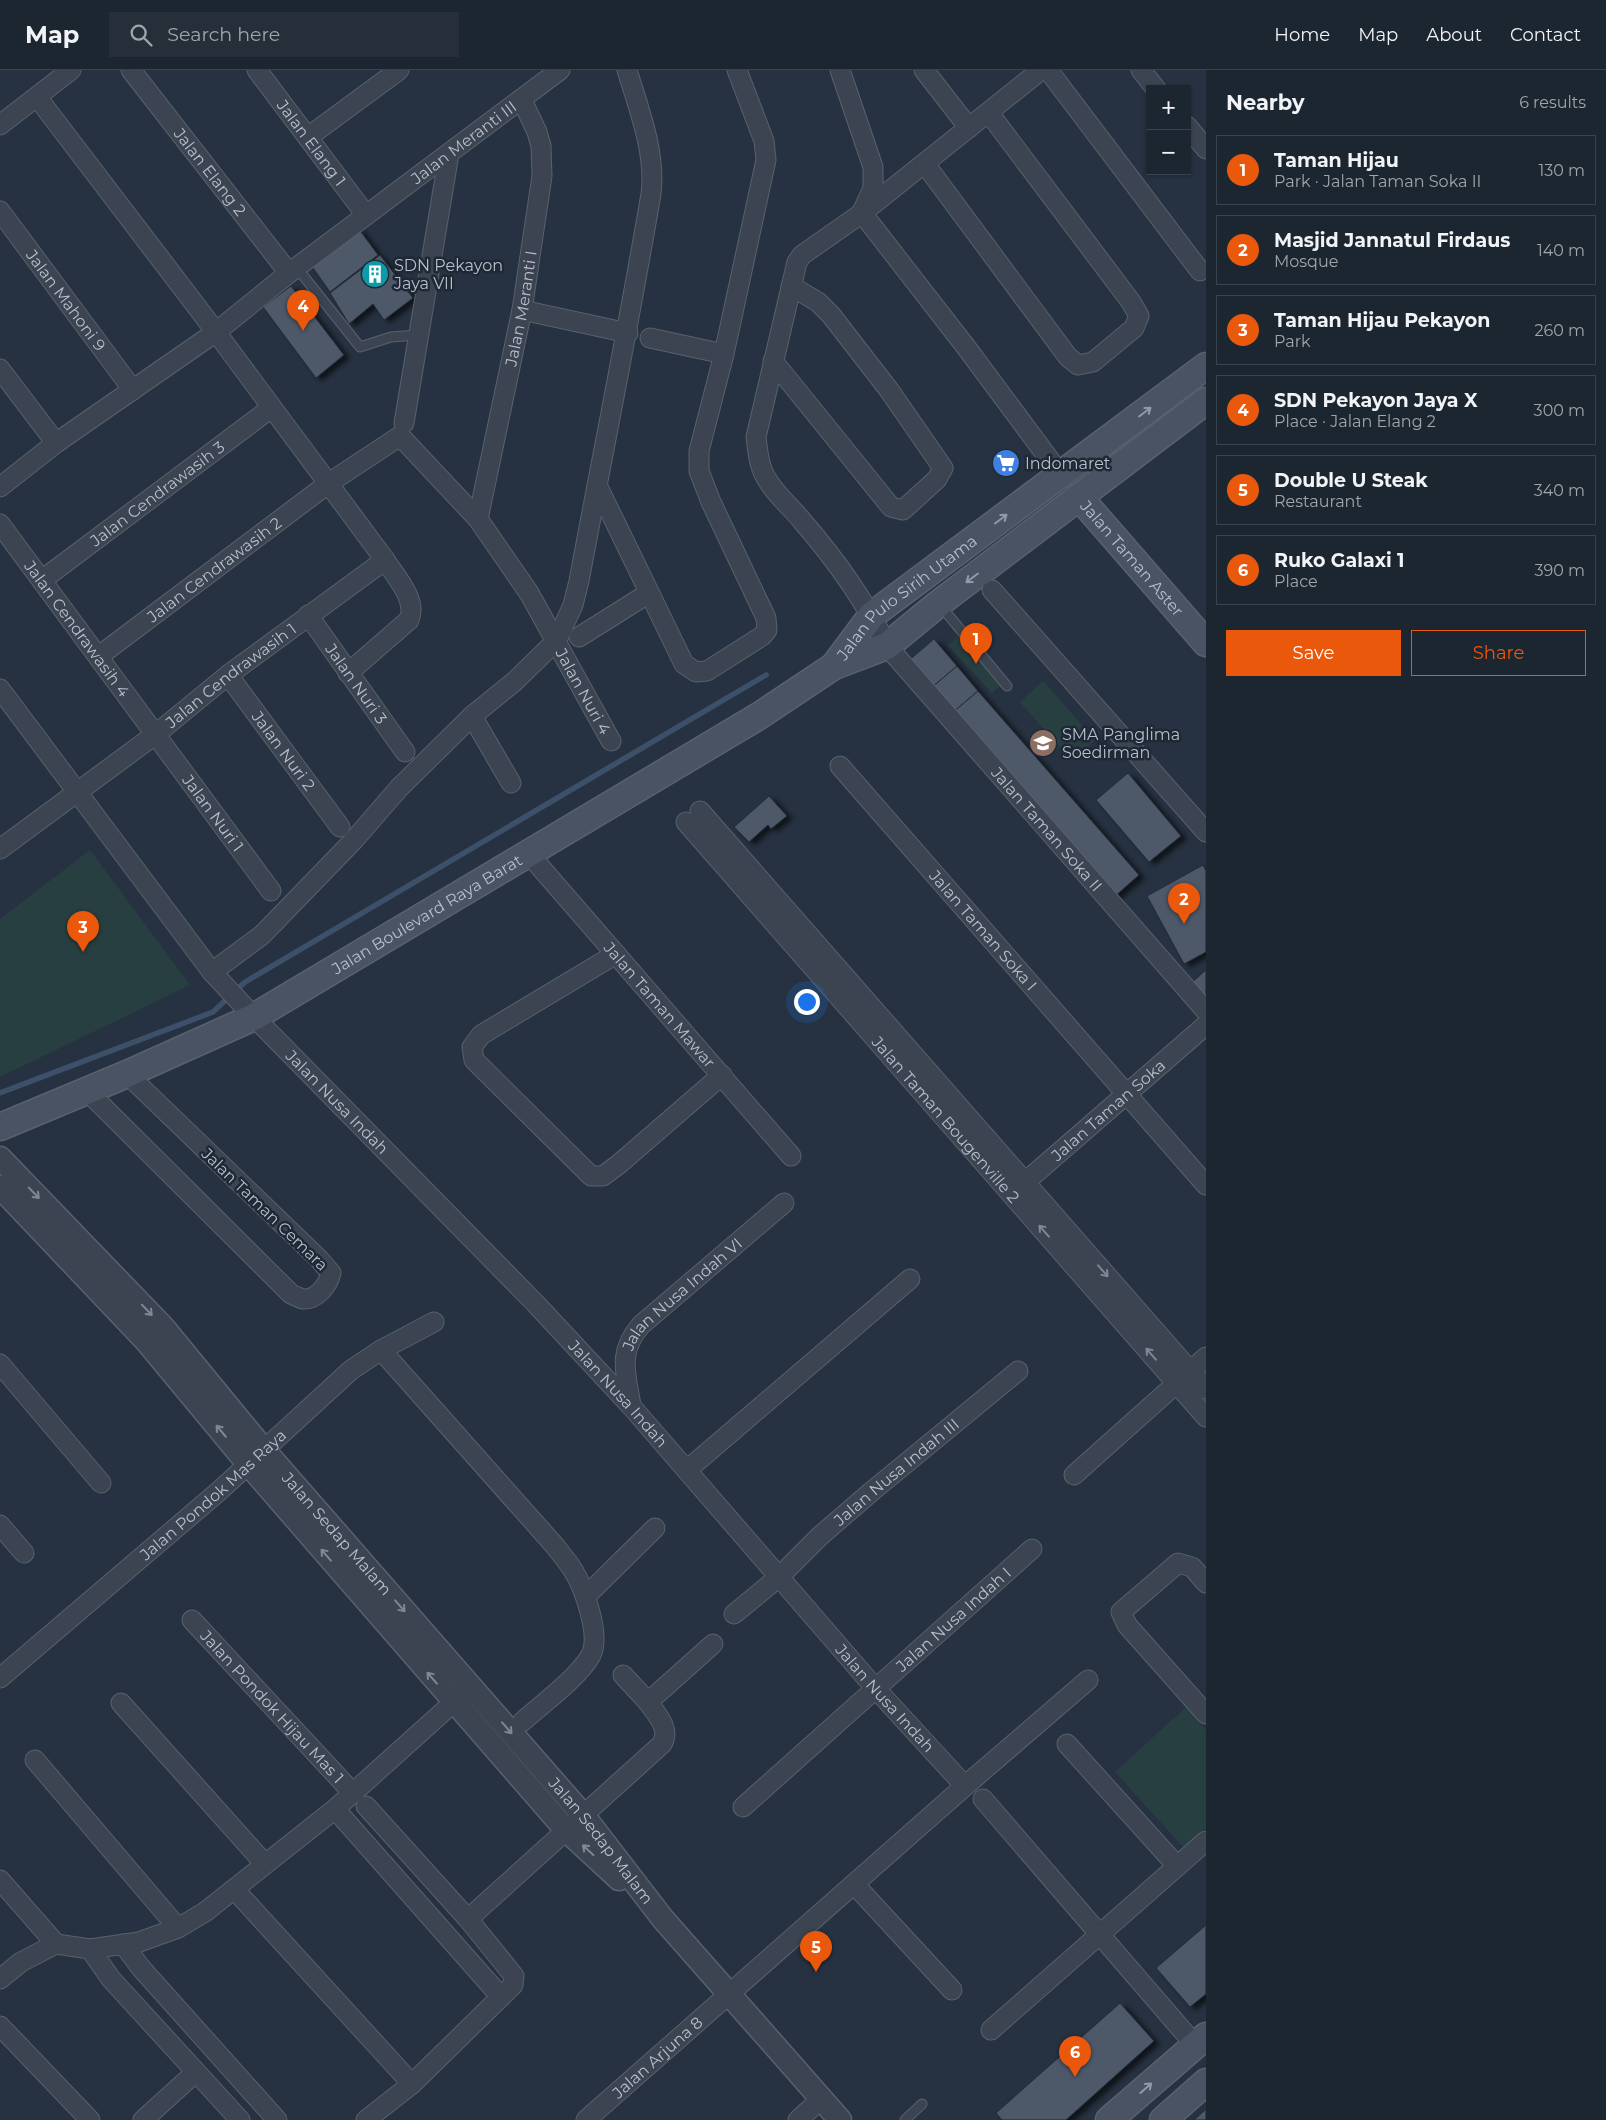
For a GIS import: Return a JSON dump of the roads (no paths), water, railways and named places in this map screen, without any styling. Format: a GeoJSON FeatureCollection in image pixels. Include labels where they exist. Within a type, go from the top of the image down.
{"type":"FeatureCollection","features":[{"type":"Feature","properties":{"kind":"main road","name":"Jalan Pulo Sirih Utama"},"geometry":{"type":"LineString","coordinates":[[834,666],[872,615],[1206,366]]}},
{"type":"Feature","properties":{"kind":"main road","name":"Jalan Pulo Sirih Utama"},"geometry":{"type":"LineString","coordinates":[[834,666],[887,646],[938,604],[1206,401]]}},
{"type":"Feature","properties":{"kind":"main road"},"geometry":{"type":"LineString","coordinates":[[1124,428],[1141,450]]}},
{"type":"Feature","properties":{"kind":"main road","name":"Jalan Taman Aster"},"geometry":{"type":"LineString","coordinates":[[1079,496],[1206,643]]}},
{"type":"Feature","properties":{"kind":"main road","name":"Jalan Boulevard Raya Barat"},"geometry":{"type":"LineString","coordinates":[[0,1127],[127,1074],[248,1011],[528,853],[759,716],[834,666]]}},
{"type":"Feature","properties":{"kind":"main road"},"geometry":{"type":"LineString","coordinates":[[1109,2120],[1201,2040]]}},
{"type":"Feature","properties":{"kind":"main road"},"geometry":{"type":"LineString","coordinates":[[1163,2120],[1206,2082]]}},
{"type":"Feature","properties":{"kind":"street"},"geometry":{"type":"LineString","coordinates":[[0,124],[72,70]]}},
{"type":"Feature","properties":{"kind":"street","name":"Jalan Elang 2"},"geometry":{"type":"LineString","coordinates":[[131,70],[293,270]]}},
{"type":"Feature","properties":{"kind":"street","name":"Jalan Elang 1"},"geometry":{"type":"LineString","coordinates":[[257,70],[366,216]]}},
{"type":"Feature","properties":{"kind":"street"},"geometry":{"type":"LineString","coordinates":[[308,137],[399,70]]}},
{"type":"Feature","properties":{"kind":"street","name":"Jalan Meranti III"},"geometry":{"type":"LineString","coordinates":[[0,487],[56,443],[216,332],[293,270],[560,70]]}},
{"type":"Feature","properties":{"kind":"street"},"geometry":{"type":"LineString","coordinates":[[218,978],[354,840],[399,788],[472,716],[514,682],[557,640],[573,605],[628,333],[653,176],[650,150],[627,70]]}},
{"type":"Feature","properties":{"kind":"street"},"geometry":{"type":"LineString","coordinates":[[597,485],[684,664],[696,672],[707,671],[758,640],[767,630],[766,618],[711,502],[698,464],[699,451],[724,354],[766,160],[764,141],[737,70]]}},
{"type":"Feature","properties":{"kind":"street"},"geometry":{"type":"LineString","coordinates":[[840,70],[875,177],[873,188],[862,214],[966,347],[1061,475]]}},
{"type":"Feature","properties":{"kind":"street"},"geometry":{"type":"LineString","coordinates":[[924,70],[969,128]]}},
{"type":"Feature","properties":{"kind":"street"},"geometry":{"type":"LineString","coordinates":[[1141,70],[1153,85]]}},
{"type":"Feature","properties":{"kind":"street"},"geometry":{"type":"LineString","coordinates":[[1037,72],[1200,271]]}},
{"type":"Feature","properties":{"kind":"street","name":"Jalan Taman Soka II"},"geometry":{"type":"LineString","coordinates":[[1037,72],[989,113],[862,214],[802,254],[796,262],[756,437],[758,460],[768,481],[804,522],[856,589],[872,615],[887,646],[1206,1010]]}},
{"type":"Feature","properties":{"kind":"street"},"geometry":{"type":"LineString","coordinates":[[36,97],[216,332],[385,560],[409,598],[410,617],[400,629],[348,673]]}},
{"type":"Feature","properties":{"kind":"street","name":"Jalan Meranti I"},"geometry":{"type":"LineString","coordinates":[[478,519],[522,310],[538,210],[543,164],[543,154],[537,132],[522,100]]}},
{"type":"Feature","properties":{"kind":"street"},"geometry":{"type":"LineString","coordinates":[[925,164],[1068,357],[1078,365],[1093,362],[1134,328],[1139,316],[1131,302],[989,113]]}},
{"type":"Feature","properties":{"kind":"street"},"geometry":{"type":"LineString","coordinates":[[1190,130],[1206,149]]}},
{"type":"Feature","properties":{"kind":"street"},"geometry":{"type":"LineString","coordinates":[[404,423],[417,335],[449,154]]}},
{"type":"Feature","properties":{"kind":"street","name":"Jalan Mahoni 9"},"geometry":{"type":"LineString","coordinates":[[0,211],[133,390]]}},
{"type":"Feature","properties":{"kind":"street"},"geometry":{"type":"LineString","coordinates":[[773,361],[891,507],[903,510],[937,479],[943,468],[940,462],[889,390],[824,306],[791,286]]}},
{"type":"Feature","properties":{"kind":"street"},"geometry":{"type":"LineString","coordinates":[[522,310],[628,333]]}},
{"type":"Feature","properties":{"kind":"street"},"geometry":{"type":"LineString","coordinates":[[650,338],[724,354]]}},
{"type":"Feature","properties":{"kind":"street"},"geometry":{"type":"LineString","coordinates":[[0,369],[56,443]]}},
{"type":"Feature","properties":{"kind":"street","name":"Jalan Cendrawasih 3"},"geometry":{"type":"LineString","coordinates":[[42,580],[271,408]]}},
{"type":"Feature","properties":{"kind":"street","name":"Jalan Cendrawasih 2"},"geometry":{"type":"LineString","coordinates":[[99,656],[328,483],[400,436],[478,519]]}},
{"type":"Feature","properties":{"kind":"street","name":"Jalan Nuri 4"},"geometry":{"type":"LineString","coordinates":[[478,519],[529,593],[557,640],[611,741]]}},
{"type":"Feature","properties":{"kind":"street","name":"Jalan Cendrawasih 4"},"geometry":{"type":"LineString","coordinates":[[0,524],[156,734]]}},
{"type":"Feature","properties":{"kind":"street","name":"Jalan Cendrawasih 1"},"geometry":{"type":"LineString","coordinates":[[0,849],[156,734],[228,675],[385,560]]}},
{"type":"Feature","properties":{"kind":"street"},"geometry":{"type":"LineString","coordinates":[[992,590],[1206,832]]}},
{"type":"Feature","properties":{"kind":"street"},"geometry":{"type":"LineString","coordinates":[[579,637],[649,593]]}},
{"type":"Feature","properties":{"kind":"street","name":"Jalan Nuri 3"},"geometry":{"type":"LineString","coordinates":[[308,615],[405,752]]}},
{"type":"Feature","properties":{"kind":"street","name":"Jalan Nuri 2"},"geometry":{"type":"LineString","coordinates":[[228,675],[340,827]]}},
{"type":"Feature","properties":{"kind":"street","name":"Jalan Nusa Indah"},"geometry":{"type":"LineString","coordinates":[[0,689],[218,978],[248,1011],[535,1303],[631,1406],[876,1689],[965,1786]]}},
{"type":"Feature","properties":{"kind":"street"},"geometry":{"type":"LineString","coordinates":[[472,716],[511,783]]}},
{"type":"Feature","properties":{"kind":"street","name":"Jalan Nuri 1"},"geometry":{"type":"LineString","coordinates":[[156,734],[271,892]]}},
{"type":"Feature","properties":{"kind":"street","name":"Jalan Taman Soka I"},"geometry":{"type":"LineString","coordinates":[[840,766],[1206,1186]]}},
{"type":"Feature","properties":{"kind":"street","name":"Jalan Taman Bougenville 2"},"geometry":{"type":"LineString","coordinates":[[693,816],[1183,1377],[1206,1417]]}},
{"type":"Feature","properties":{"kind":"street","name":"Jalan Taman Mawar"},"geometry":{"type":"LineString","coordinates":[[528,853],[791,1156]]}},
{"type":"Feature","properties":{"kind":"street"},"geometry":{"type":"LineString","coordinates":[[616,954],[481,1035],[472,1047],[474,1060],[591,1176],[603,1176],[722,1075]]}},
{"type":"Feature","properties":{"kind":"street","name":"Jalan Taman Soka"},"geometry":{"type":"LineString","coordinates":[[1018,1188],[1206,1026]]}},
{"type":"Feature","properties":{"kind":"street","name":"Jalan Taman Cemara"},"geometry":{"type":"LineString","coordinates":[[87,1091],[291,1294],[303,1299],[315,1296],[328,1284],[331,1273],[319,1259],[127,1074]]}},
{"type":"Feature","properties":{"kind":"street","name":"Jalan Sedap Malam"},"geometry":{"type":"LineString","coordinates":[[0,1158],[163,1327],[257,1458],[454,1702],[566,1830],[662,1919]]}},
{"type":"Feature","properties":{"kind":"street","name":"Jalan Sedap Malam"},"geometry":{"type":"LineString","coordinates":[[0,1187],[471,1687],[583,1815],[662,1919],[840,2120]]}},
{"type":"Feature","properties":{"kind":"street","name":"Jalan Nusa Indah VI"},"geometry":{"type":"LineString","coordinates":[[631,1406],[624,1366],[630,1337],[641,1325],[784,1203]]}},
{"type":"Feature","properties":{"kind":"street"},"geometry":{"type":"LineString","coordinates":[[687,1470],[910,1279]]}},
{"type":"Feature","properties":{"kind":"street","name":"Jalan Pondok Mas Raya"},"geometry":{"type":"LineString","coordinates":[[0,1678],[257,1458],[351,1370],[381,1350],[434,1322]]}},
{"type":"Feature","properties":{"kind":"street"},"geometry":{"type":"LineString","coordinates":[[381,1350],[554,1546],[573,1571],[586,1596],[594,1632],[592,1653],[580,1670],[522,1722]]}},
{"type":"Feature","properties":{"kind":"street"},"geometry":{"type":"LineString","coordinates":[[1074,1475],[1206,1357]]}},
{"type":"Feature","properties":{"kind":"street"},"geometry":{"type":"LineString","coordinates":[[0,1364],[102,1483]]}},
{"type":"Feature","properties":{"kind":"street","name":"Jalan Nusa Indah III"},"geometry":{"type":"LineString","coordinates":[[734,1614],[779,1577],[827,1530],[1018,1371]]}},
{"type":"Feature","properties":{"kind":"street","name":"Jalan Taman Bougenville 2"},"geometry":{"type":"LineString","coordinates":[[1183,1377],[1206,1389]]}},
{"type":"Feature","properties":{"kind":"street"},"geometry":{"type":"LineString","coordinates":[[0,1525],[24,1553]]}},
{"type":"Feature","properties":{"kind":"street"},"geometry":{"type":"LineString","coordinates":[[586,1596],[655,1528]]}},
{"type":"Feature","properties":{"kind":"street","name":"Jalan Nusa Indah I"},"geometry":{"type":"LineString","coordinates":[[743,1807],[1032,1549]]}},
{"type":"Feature","properties":{"kind":"street"},"geometry":{"type":"LineString","coordinates":[[1206,1584],[1192,1567],[1178,1563],[1121,1612],[1127,1625],[1206,1714]]}},
{"type":"Feature","properties":{"kind":"street","name":"Jalan Pondok Hijau Mas 1"},"geometry":{"type":"LineString","coordinates":[[192,1620],[352,1792]]}},
{"type":"Feature","properties":{"kind":"street"},"geometry":{"type":"LineString","coordinates":[[648,1702],[713,1644]]}},
{"type":"Feature","properties":{"kind":"street"},"geometry":{"type":"LineString","coordinates":[[468,1919],[662,1744],[666,1738],[665,1728],[648,1702],[623,1675]]}},
{"type":"Feature","properties":{"kind":"street","name":"Jalan Arjuna 8"},"geometry":{"type":"LineString","coordinates":[[586,2120],[1088,1680]]}},
{"type":"Feature","properties":{"kind":"street"},"geometry":{"type":"LineString","coordinates":[[0,1979],[21,1962],[56,1944],[90,1949],[139,1942],[178,1928],[205,1912],[335,1809],[471,1687]]}},
{"type":"Feature","properties":{"kind":"street"},"geometry":{"type":"LineString","coordinates":[[121,1703],[266,1864]]}},
{"type":"Feature","properties":{"kind":"street"},"geometry":{"type":"LineString","coordinates":[[1067,1744],[1177,1866]]}},
{"type":"Feature","properties":{"kind":"street"},"geometry":{"type":"LineString","coordinates":[[35,1760],[178,1928]]}},
{"type":"Feature","properties":{"kind":"street"},"geometry":{"type":"LineString","coordinates":[[983,1799],[1100,1934],[1201,2040]]}},
{"type":"Feature","properties":{"kind":"street"},"geometry":{"type":"LineString","coordinates":[[366,1806],[468,1919],[514,1976],[513,1985],[412,2084],[366,2120]]}},
{"type":"Feature","properties":{"kind":"street"},"geometry":{"type":"LineString","coordinates":[[335,1809],[501,1996]]}},
{"type":"Feature","properties":{"kind":"street"},"geometry":{"type":"LineString","coordinates":[[991,2030],[1206,1841]]}},
{"type":"Feature","properties":{"kind":"street"},"geometry":{"type":"LineString","coordinates":[[0,1880],[56,1944]]}},
{"type":"Feature","properties":{"kind":"street"},"geometry":{"type":"LineString","coordinates":[[854,1884],[952,1990]]}},
{"type":"Feature","properties":{"kind":"street"},"geometry":{"type":"LineString","coordinates":[[234,1889],[412,2084]]}},
{"type":"Feature","properties":{"kind":"street"},"geometry":{"type":"LineString","coordinates":[[123,1944],[141,1968],[277,2120]]}},
{"type":"Feature","properties":{"kind":"street"},"geometry":{"type":"LineString","coordinates":[[90,1949],[111,1979],[240,2120]]}},
{"type":"Feature","properties":{"kind":"street"},"geometry":{"type":"LineString","coordinates":[[0,2026],[90,2120]]}},
{"type":"Feature","properties":{"kind":"street"},"geometry":{"type":"LineString","coordinates":[[142,2120],[196,2072]]}},
{"type":"Feature","properties":{"kind":"street"},"geometry":{"type":"LineString","coordinates":[[798,2120],[822,2099]]}},
{"type":"Feature","properties":{"kind":"lane"},"geometry":{"type":"LineString","coordinates":[[293,270],[360,346],[391,337],[417,335]]}},
{"type":"Feature","properties":{"kind":"lane"},"geometry":{"type":"LineString","coordinates":[[938,604],[1007,686]]}},
{"type":"Feature","properties":{"kind":"lane"},"geometry":{"type":"LineString","coordinates":[[905,2120],[922,2104]]}},
{"type":"Feature","properties":{"kind":"waterway"},"geometry":{"type":"LineString","coordinates":[[0,1093],[213,1012],[245,982],[766,675]]}},
{"type":"Feature","properties":{"kind":"place","name":"SDN Pekayon Jaya VII"},"geometry":{"type":"Point","coordinates":[375,274]}},
{"type":"Feature","properties":{"kind":"place","name":"SDN Pekayon Jaya X"},"geometry":{"type":"Point","coordinates":[303,331]}},
{"type":"Feature","properties":{"kind":"place","name":"Indomaret"},"geometry":{"type":"Point","coordinates":[1006,463]}},
{"type":"Feature","properties":{"kind":"place","name":"Taman Hijau"},"geometry":{"type":"Point","coordinates":[976,664]}},
{"type":"Feature","properties":{"kind":"place","name":"SMA Panglima Soedirman"},"geometry":{"type":"Point","coordinates":[1043,743]}},
{"type":"Feature","properties":{"kind":"place","name":"Masjid Jannatul Firdaus"},"geometry":{"type":"Point","coordinates":[1184,924]}},
{"type":"Feature","properties":{"kind":"place","name":"Taman Hijau Pekayon"},"geometry":{"type":"Point","coordinates":[83,952]}},
{"type":"Feature","properties":{"kind":"place","name":"Double U Steak"},"geometry":{"type":"Point","coordinates":[816,1972]}},
{"type":"Feature","properties":{"kind":"place","name":"Ruko Galaxi 1"},"geometry":{"type":"Point","coordinates":[1075,2077]}}]}
